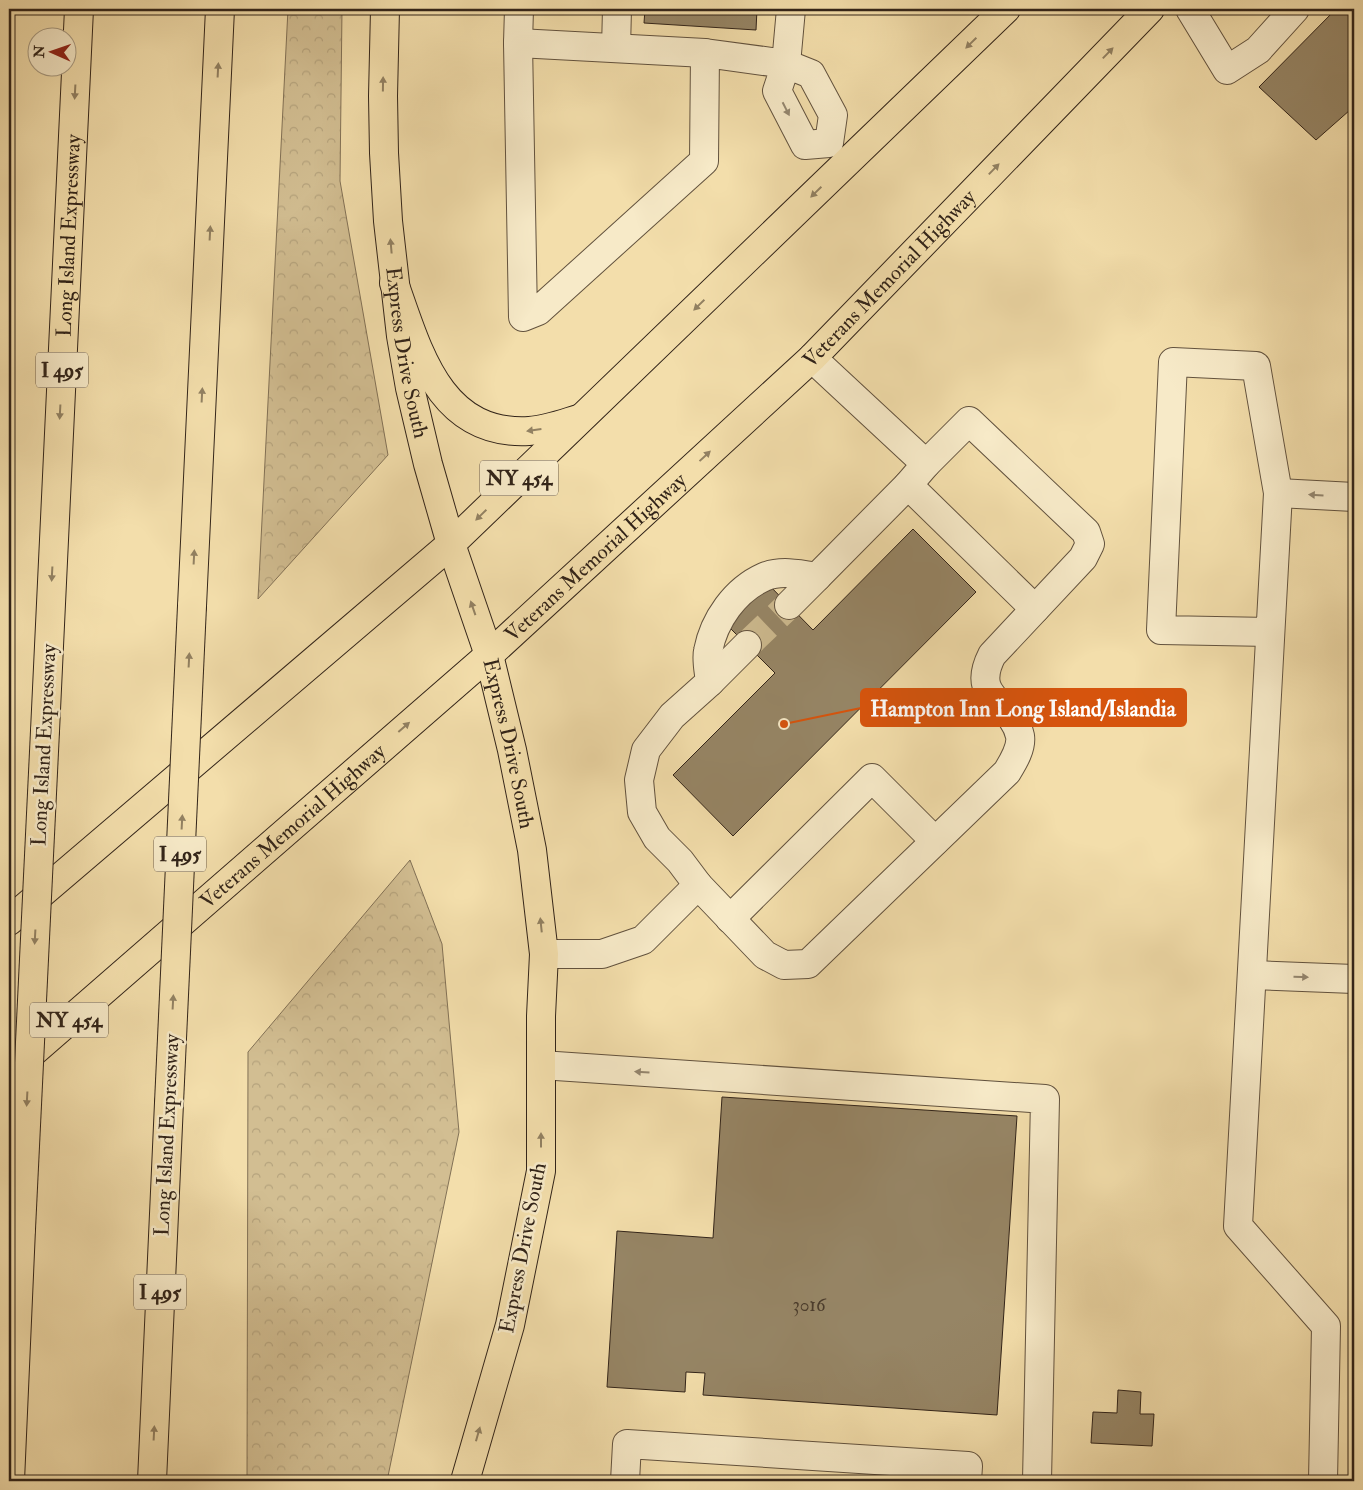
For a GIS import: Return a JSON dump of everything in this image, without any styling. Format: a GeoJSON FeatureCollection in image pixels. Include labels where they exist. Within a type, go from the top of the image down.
{"type":"FeatureCollection","features":[{"type":"Feature","properties":{"kind":"main road","name":"Long Island Expressway"},"geometry":{"type":"LineString","coordinates":[[10,1481],[79,9]]}},
{"type":"Feature","properties":{"kind":"main road","name":"Long Island Expressway"},"geometry":{"type":"LineString","coordinates":[[152,1481],[220,9]]}},
{"type":"Feature","properties":{"kind":"main road","name":"Express Drive South"},"geometry":{"type":"LineString","coordinates":[[385,9],[384,153],[394,283],[410,388],[428,464],[451,544],[489,655],[512,750],[532,850],[544,954],[541,1016],[541,1171],[510,1326],[465,1481]]}},
{"type":"Feature","properties":{"kind":"main road","name":"NY 454"},"geometry":{"type":"LineString","coordinates":[[9,921],[451,544],[582,418],[838,153],[1006,9]]}},
{"type":"Feature","properties":{"kind":"main road","name":"Veterans Memorial Highway"},"geometry":{"type":"LineString","coordinates":[[9,1073],[489,655],[812,358],[1150,9]]}},
{"type":"Feature","properties":{"kind":"main road"},"geometry":{"type":"LineString","coordinates":[[394,283],[417,348],[433,380],[451,402],[473,420],[499,429],[529,431],[582,418]]}},
{"type":"Feature","properties":{"kind":"lane"},"geometry":{"type":"LineString","coordinates":[[519,9],[523,318],[538,311],[704,161],[705,54]]}},
{"type":"Feature","properties":{"kind":"lane"},"geometry":{"type":"LineString","coordinates":[[616,48],[618,9]]}},
{"type":"Feature","properties":{"kind":"lane"},"geometry":{"type":"LineString","coordinates":[[518,43],[705,54],[786,64],[811,74],[833,114],[838,153],[805,145],[777,91],[786,64],[791,9]]}},
{"type":"Feature","properties":{"kind":"lane"},"geometry":{"type":"LineString","coordinates":[[1190,9],[1227,70],[1258,50],[1295,9]]}},
{"type":"Feature","properties":{"kind":"lane"},"geometry":{"type":"LineString","coordinates":[[812,358],[926,464]]}},
{"type":"Feature","properties":{"kind":"lane"},"geometry":{"type":"LineString","coordinates":[[1270,632],[1161,630],[1173,362],[1256,366],[1278,493],[1238,1226],[1326,1326],[1323,1481]]}},
{"type":"Feature","properties":{"kind":"lane"},"geometry":{"type":"LineString","coordinates":[[748,645],[672,716],[646,750],[638,780],[642,812],[657,838],[680,861],[698,885],[765,955],[784,965],[808,964],[1007,772],[1016,756],[1020,737],[1012,716],[993,698],[985,682],[986,667],[992,655],[1083,558],[1090,544],[1086,532],[969,421],[789,605]]}},
{"type":"Feature","properties":{"kind":"lane"},"geometry":{"type":"LineString","coordinates":[[908,485],[1036,609]]}},
{"type":"Feature","properties":{"kind":"lane"},"geometry":{"type":"LineString","coordinates":[[1278,493],[1354,497]]}},
{"type":"Feature","properties":{"kind":"lane"},"geometry":{"type":"LineString","coordinates":[[710,682],[708,652],[718,622],[738,594],[765,577],[792,573],[817,577]]}},
{"type":"Feature","properties":{"kind":"lane"},"geometry":{"type":"LineString","coordinates":[[730,919],[872,778],[935,841]]}},
{"type":"Feature","properties":{"kind":"lane"},"geometry":{"type":"LineString","coordinates":[[544,954],[602,954],[643,940],[698,885]]}},
{"type":"Feature","properties":{"kind":"lane"},"geometry":{"type":"LineString","coordinates":[[1252,975],[1354,979]]}},
{"type":"Feature","properties":{"kind":"lane"},"geometry":{"type":"LineString","coordinates":[[541,1065],[1045,1099],[1037,1481]]}},
{"type":"Feature","properties":{"kind":"lane"},"geometry":{"type":"LineString","coordinates":[[625,1481],[627,1444],[968,1466],[967,1481]]}},
{"type":"Feature","properties":{"kind":"green space"},"geometry":{"type":"Polygon","coordinates":[[[288,9],[342,9],[340,181],[388,455],[258,599],[288,9]]]}},
{"type":"Feature","properties":{"kind":"green space"},"geometry":{"type":"Polygon","coordinates":[[[410,860],[442,944],[459,1132],[387,1481],[247,1481],[248,1052],[410,860]]]}},
{"type":"Feature","properties":{"kind":"building"},"geometry":{"type":"Polygon","coordinates":[[[645,9],[757,9],[756,30],[644,23],[645,9]]]}},
{"type":"Feature","properties":{"kind":"building"},"geometry":{"type":"Polygon","coordinates":[[[1336,9],[1349,9],[1354,14],[1354,117],[1350,110],[1316,140],[1259,87],[1336,9]]]}},
{"type":"Feature","properties":{"kind":"building"},"geometry":{"type":"Polygon","coordinates":[[[913,529],[976,592],[733,836],[673,775],[775,673],[724,622],[765,581],[813,630],[913,529]]]}},
{"type":"Feature","properties":{"kind":"building"},"geometry":{"type":"Polygon","coordinates":[[[722,1097],[1017,1116],[997,1415],[703,1395],[705,1373],[686,1372],[685,1392],[607,1387],[617,1231],[713,1238],[722,1097]]]}},
{"type":"Feature","properties":{"kind":"building"},"geometry":{"type":"Polygon","coordinates":[[[1118,1390],[1141,1392],[1140,1414],[1154,1414],[1152,1446],[1091,1443],[1093,1412],[1117,1413],[1118,1390]]]}},
{"type":"Feature","properties":{"kind":"tunnel"},"geometry":{"type":"LineString","coordinates":[[747,645],[789,605]]}},
{"type":"Feature","properties":{"kind":"place","name":"Hampton Inn Long Island/Islandia"},"geometry":{"type":"Point","coordinates":[784,724]}}]}
